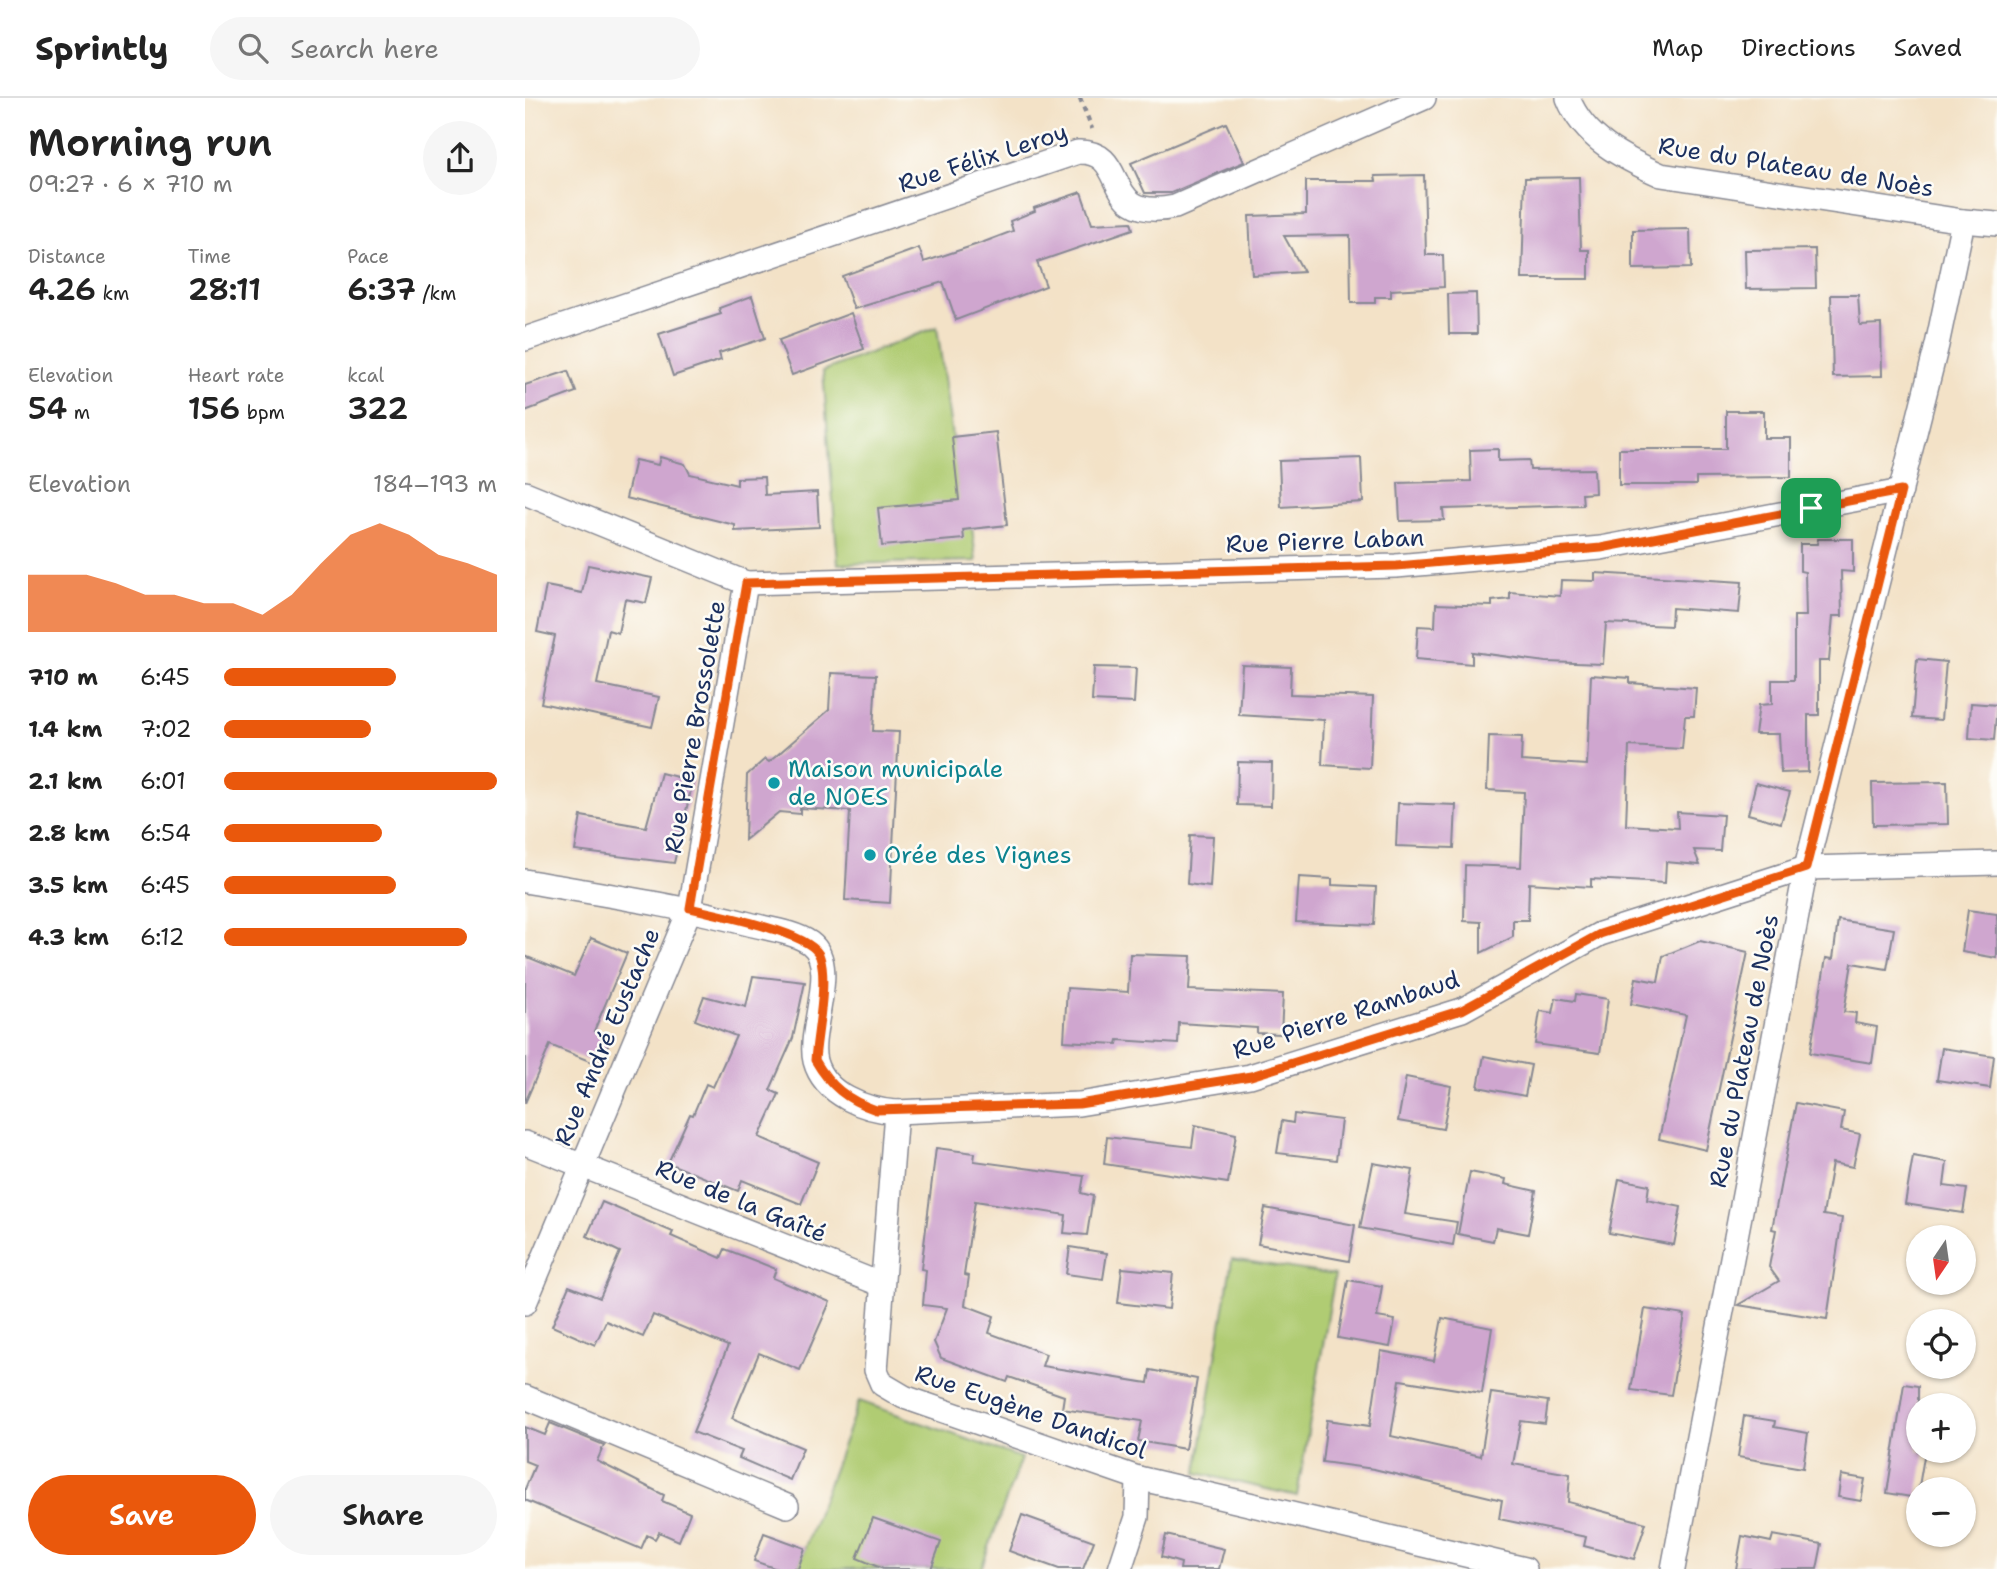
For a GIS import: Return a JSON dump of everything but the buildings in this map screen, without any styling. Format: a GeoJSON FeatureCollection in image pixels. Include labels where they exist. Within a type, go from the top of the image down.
{"type":"FeatureCollection","features":[{"type":"Feature","properties":{"kind":"street","name":"Rue Félix Leroy"},"geometry":{"type":"LineString","coordinates":[[525,339],[1065,156],[1094,151],[1106,160],[1133,205],[1154,211],[1175,207],[1424,98]]}},
{"type":"Feature","properties":{"kind":"street","name":"Rue du Plateau de Noès"},"geometry":{"type":"LineString","coordinates":[[1568,98],[1576,118],[1618,156],[1661,175],[1997,224]]}},
{"type":"Feature","properties":{"kind":"street","name":"Rue du Plateau de Noès"},"geometry":{"type":"LineString","coordinates":[[1673,1569],[1806,868],[1937,345],[1963,221]]}},
{"type":"Feature","properties":{"kind":"street","name":"Rue Pierre Laban"},"geometry":{"type":"LineString","coordinates":[[746,583],[1397,566],[1601,548],[1901,491]]}},
{"type":"Feature","properties":{"kind":"street","name":"Rue Pierre Brossolette"},"geometry":{"type":"LineString","coordinates":[[525,493],[746,583],[690,908]]}},
{"type":"Feature","properties":{"kind":"street","name":"Rue Pierre Rambaud"},"geometry":{"type":"LineString","coordinates":[[896,1112],[1079,1104],[1251,1076],[1462,1010],[1600,934],[1806,868],[1997,863]]}},
{"type":"Feature","properties":{"kind":"street"},"geometry":{"type":"LineString","coordinates":[[525,881],[690,908],[809,943],[820,954],[823,969],[815,1060],[826,1079],[855,1102],[876,1110],[896,1112]]}},
{"type":"Feature","properties":{"kind":"street","name":"Rue André Eustache"},"geometry":{"type":"LineString","coordinates":[[525,1303],[690,908]]}},
{"type":"Feature","properties":{"kind":"street","name":"Rue Eugène Dandicol"},"geometry":{"type":"LineString","coordinates":[[896,1112],[880,1284],[876,1370],[882,1384],[904,1397],[1138,1478],[1525,1569]]}},
{"type":"Feature","properties":{"kind":"street","name":"Rue de la Gaîté"},"geometry":{"type":"LineString","coordinates":[[525,1143],[880,1284]]}},
{"type":"Feature","properties":{"kind":"street"},"geometry":{"type":"LineString","coordinates":[[525,1398],[787,1506]]}},
{"type":"Feature","properties":{"kind":"street"},"geometry":{"type":"LineString","coordinates":[[1120,1569],[1137,1517],[1138,1478]]}},
{"type":"Feature","properties":{"kind":"path"},"geometry":{"type":"LineString","coordinates":[[1080,98],[1091,122],[1094,151]]}},
{"type":"Feature","properties":{"kind":"green space"},"geometry":{"type":"Polygon","coordinates":[[[937,327],[952,437],[968,493],[976,561],[838,564],[823,371],[937,327]]]}},
{"type":"Feature","properties":{"kind":"green space"},"geometry":{"type":"Polygon","coordinates":[[[1232,1259],[1335,1275],[1297,1496],[1197,1473],[1232,1259]]]}},
{"type":"Feature","properties":{"kind":"green space"},"geometry":{"type":"Polygon","coordinates":[[[859,1401],[1021,1458],[981,1569],[797,1569],[859,1401]]]}},
{"type":"Feature","properties":{"kind":"place","name":"Maison municipale de NOES"},"geometry":{"type":"Point","coordinates":[774,783]}},
{"type":"Feature","properties":{"kind":"place","name":"Orée des Vignes"},"geometry":{"type":"Point","coordinates":[870,855]}},
{"type":"Feature","properties":{"kind":"route"},"geometry":{"type":"LineString","coordinates":[[1901,491],[1806,868],[1600,934],[1462,1010],[1251,1076],[1079,1104],[896,1112],[876,1110],[855,1102],[838,1091],[826,1079],[815,1060],[823,969],[820,954],[809,943],[775,930],[690,908],[746,583],[1397,566],[1601,548],[1811,508],[1901,491]]}}]}
